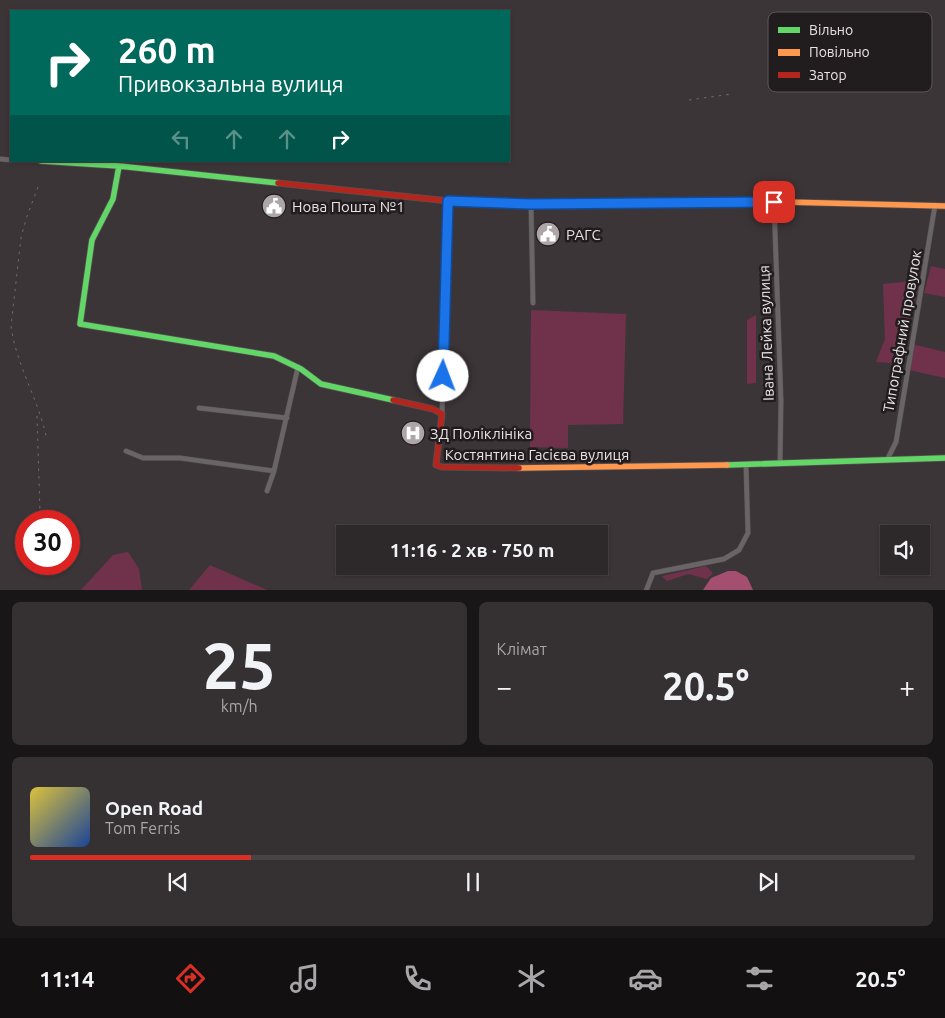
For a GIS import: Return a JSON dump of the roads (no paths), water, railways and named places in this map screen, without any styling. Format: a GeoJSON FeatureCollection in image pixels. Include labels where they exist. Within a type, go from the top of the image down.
{"type":"FeatureCollection","features":[{"type":"Feature","properties":{"kind":"street"},"geometry":{"type":"LineString","coordinates":[[57,162],[119,166],[448,201],[531,204],[774,202],[945,206]]}},
{"type":"Feature","properties":{"kind":"street"},"geometry":{"type":"LineString","coordinates":[[119,166],[112,200],[92,240],[80,324],[274,356],[298,367],[321,384],[422,405],[442,414],[448,201]]}},
{"type":"Feature","properties":{"kind":"street","name":"Івана Лейка вулиця"},"geometry":{"type":"LineString","coordinates":[[774,202],[781,401],[780,464]]}},
{"type":"Feature","properties":{"kind":"street"},"geometry":{"type":"LineString","coordinates":[[531,204],[533,304]]}},
{"type":"Feature","properties":{"kind":"street","name":"Типографний провулок"},"geometry":{"type":"LineString","coordinates":[[887,460],[896,442],[935,205]]}},
{"type":"Feature","properties":{"kind":"street"},"geometry":{"type":"LineString","coordinates":[[267,491],[274,471],[298,367]]}},
{"type":"Feature","properties":{"kind":"street"},"geometry":{"type":"LineString","coordinates":[[199,408],[287,418]]}},
{"type":"Feature","properties":{"kind":"street","name":"Костянтина Гасієва вулиця"},"geometry":{"type":"LineString","coordinates":[[442,414],[436,465],[442,467],[526,469],[746,465],[945,458]]}},
{"type":"Feature","properties":{"kind":"street"},"geometry":{"type":"LineString","coordinates":[[126,451],[143,458],[180,458],[274,471]]}},
{"type":"Feature","properties":{"kind":"street"},"geometry":{"type":"LineString","coordinates":[[646,590],[653,573],[724,559],[739,550],[748,533],[746,465]]}},
{"type":"Feature","properties":{"kind":"railway"},"geometry":{"type":"LineString","coordinates":[[689,100],[732,94]]}},
{"type":"Feature","properties":{"kind":"railway"},"geometry":{"type":"LineString","coordinates":[[38,187],[21,238],[11,326],[18,355],[39,411],[47,440]]}},
{"type":"Feature","properties":{"kind":"railway"},"geometry":{"type":"LineString","coordinates":[[37,416],[40,510]]}},
{"type":"Feature","properties":{"kind":"place","name":"Нова Пошта №1"},"geometry":{"type":"Point","coordinates":[274,206]}},
{"type":"Feature","properties":{"kind":"place","name":"РАГС"},"geometry":{"type":"Point","coordinates":[548,234]}},
{"type":"Feature","properties":{"kind":"place","name":"ЗД Поліклініка"},"geometry":{"type":"Point","coordinates":[413,433]}}]}
